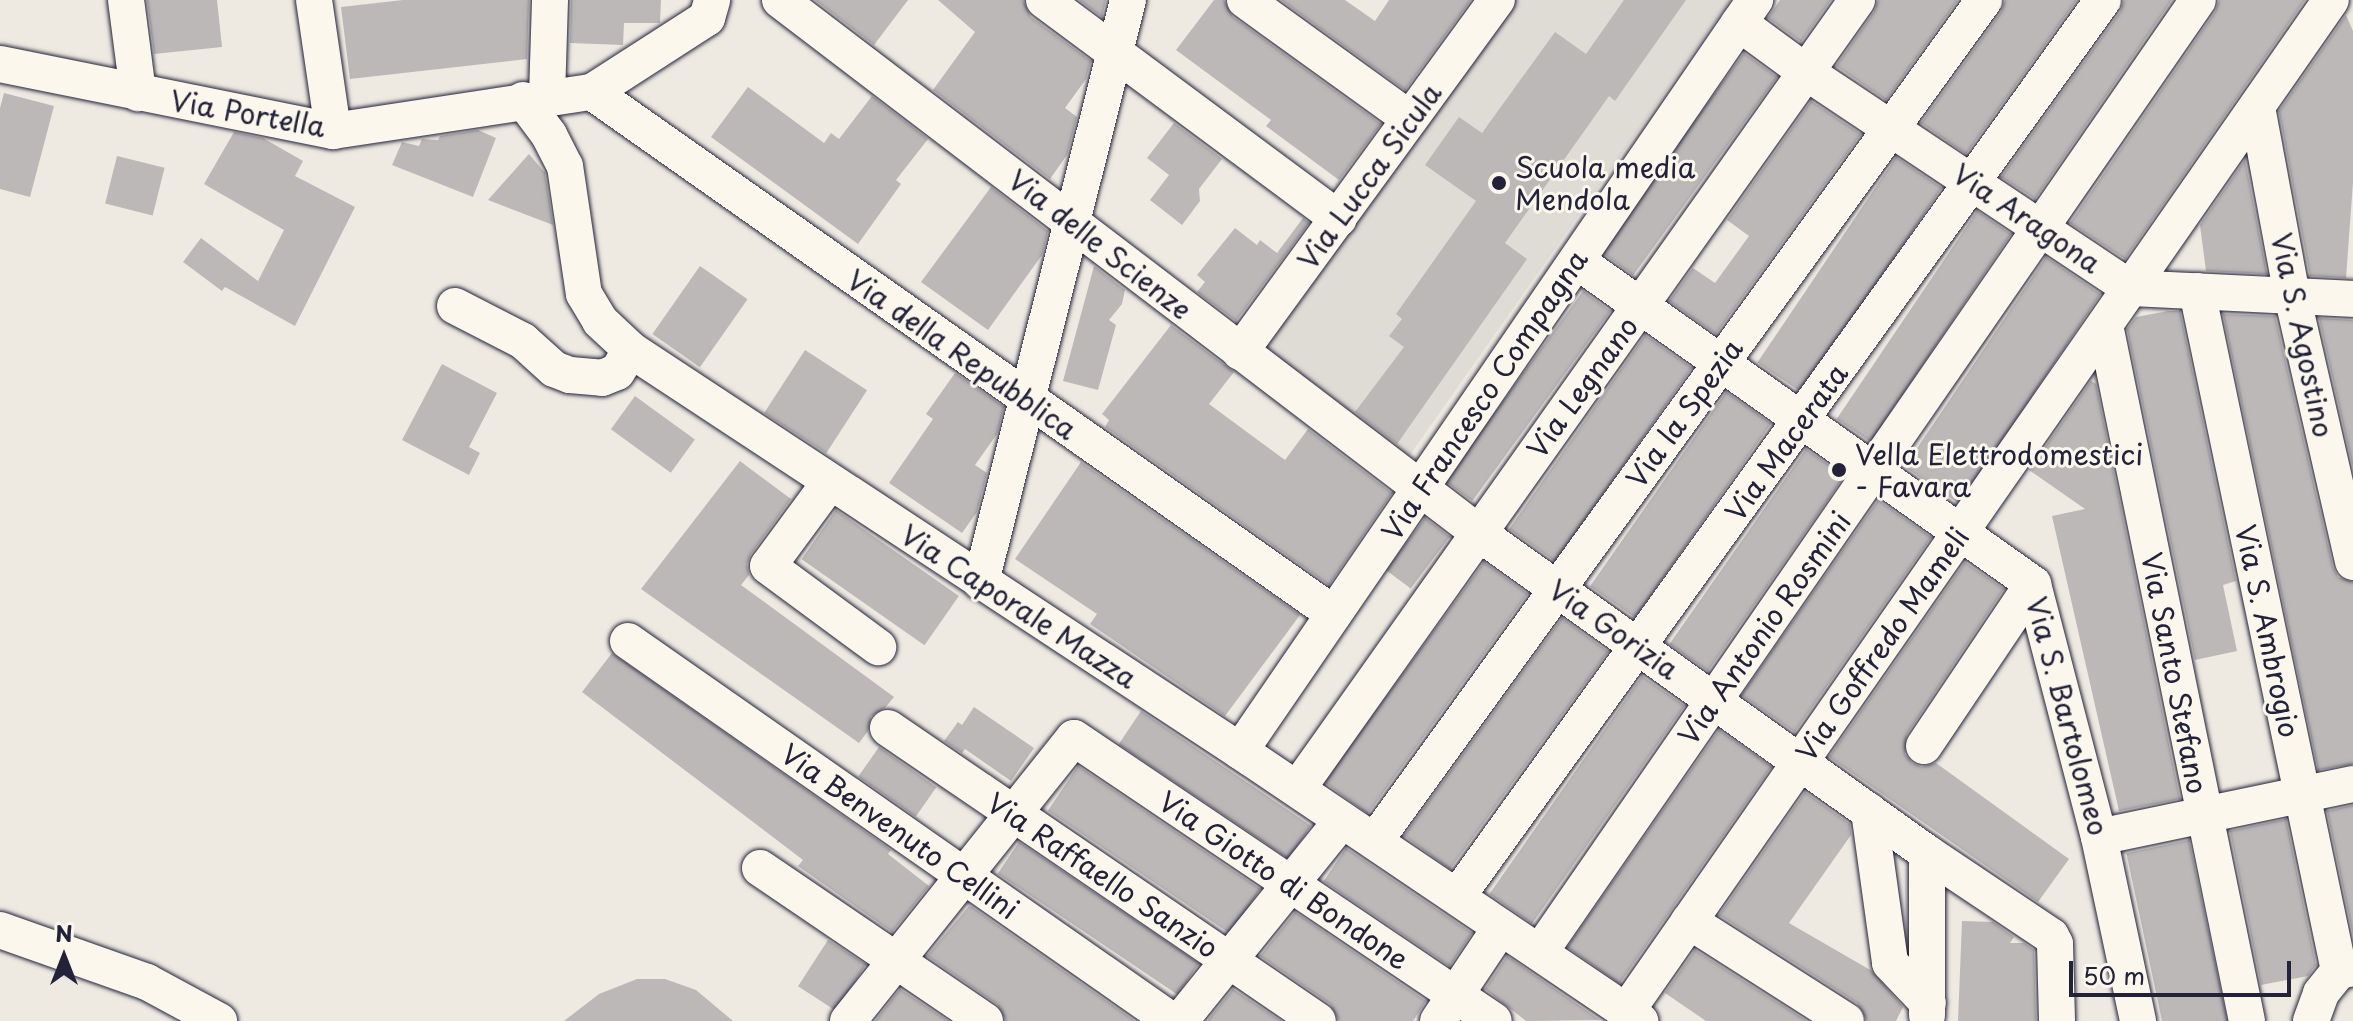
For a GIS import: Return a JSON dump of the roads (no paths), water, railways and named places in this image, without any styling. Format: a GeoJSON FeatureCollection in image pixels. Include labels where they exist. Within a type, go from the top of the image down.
{"type":"FeatureCollection","features":[{"type":"Feature","properties":{"kind":"street"},"geometry":{"type":"LineString","coordinates":[[126,0],[138,93]]}},
{"type":"Feature","properties":{"kind":"street"},"geometry":{"type":"LineString","coordinates":[[314,0],[333,131]]}},
{"type":"Feature","properties":{"kind":"street"},"geometry":{"type":"LineString","coordinates":[[535,98],[550,0]]}},
{"type":"Feature","properties":{"kind":"street"},"geometry":{"type":"LineString","coordinates":[[592,92],[707,18],[712,0]]}},
{"type":"Feature","properties":{"kind":"street","name":"Via delle Scienze"},"geometry":{"type":"LineString","coordinates":[[780,0],[1420,489]]}},
{"type":"Feature","properties":{"kind":"street"},"geometry":{"type":"LineString","coordinates":[[1044,0],[1339,219]]}},
{"type":"Feature","properties":{"kind":"street"},"geometry":{"type":"LineString","coordinates":[[981,582],[1128,0]]}},
{"type":"Feature","properties":{"kind":"street"},"geometry":{"type":"LineString","coordinates":[[1245,0],[1410,119]]}},
{"type":"Feature","properties":{"kind":"street","name":"Via Lucca Sicula"},"geometry":{"type":"LineString","coordinates":[[1240,352],[1497,0]]}},
{"type":"Feature","properties":{"kind":"street","name":"Via Legnano"},"geometry":{"type":"LineString","coordinates":[[1308,774],[1857,0]]}},
{"type":"Feature","properties":{"kind":"street","name":"Via la Spezia"},"geometry":{"type":"LineString","coordinates":[[1385,827],[1984,0]]}},
{"type":"Feature","properties":{"kind":"street","name":"Via Macerata"},"geometry":{"type":"LineString","coordinates":[[1467,883],[2103,0]]}},
{"type":"Feature","properties":{"kind":"street","name":"Via Antonio Rosmini"},"geometry":{"type":"LineString","coordinates":[[1549,939],[2198,0]]}},
{"type":"Feature","properties":{"kind":"street","name":"Via Goffredo Mameli"},"geometry":{"type":"LineString","coordinates":[[1634,1010],[1689,921],[2331,0]]}},
{"type":"Feature","properties":{"kind":"street","name":"Via Aragona"},"geometry":{"type":"LineString","coordinates":[[1747,11],[1806,72],[2130,288],[2353,299]]}},
{"type":"Feature","properties":{"kind":"street","name":"Via Francesco Compagna"},"geometry":{"type":"LineString","coordinates":[[1246,743],[1747,11]]}},
{"type":"Feature","properties":{"kind":"street","name":"Via Portella"},"geometry":{"type":"LineString","coordinates":[[7,60],[138,93],[333,131],[535,98],[592,92]]}},
{"type":"Feature","properties":{"kind":"street","name":"Via della Repubblica"},"geometry":{"type":"LineString","coordinates":[[592,92],[1334,614]]}},
{"type":"Feature","properties":{"kind":"street","name":"Via Caporale Mazza"},"geometry":{"type":"LineString","coordinates":[[535,98],[565,166],[584,294],[600,321],[631,350],[981,582],[1246,743],[1308,774],[1549,939],[1634,1010]]}},
{"type":"Feature","properties":{"kind":"street","name":"Via S. Agostino"},"geometry":{"type":"LineString","coordinates":[[2257,107],[2292,295],[2353,562]]}},
{"type":"Feature","properties":{"kind":"street","name":"Via S. Bartolomeo"},"geometry":{"type":"LineString","coordinates":[[1577,261],[2033,584],[2099,837],[2138,1021]]}},
{"type":"Feature","properties":{"kind":"street","name":"Via S. Ambrogio"},"geometry":{"type":"LineString","coordinates":[[2197,291],[2301,795],[2346,970],[2321,993],[2311,1021]]}},
{"type":"Feature","properties":{"kind":"street"},"geometry":{"type":"LineString","coordinates":[[455,306],[523,341],[554,369],[570,375],[594,378],[617,372],[631,350]]}},
{"type":"Feature","properties":{"kind":"street","name":"Via Santo Stefano"},"geometry":{"type":"LineString","coordinates":[[2105,325],[2247,1021]]}},
{"type":"Feature","properties":{"kind":"street"},"geometry":{"type":"LineString","coordinates":[[830,482],[768,566],[878,647]]}},
{"type":"Feature","properties":{"kind":"street","name":"Via Gorizia"},"geometry":{"type":"LineString","coordinates":[[1420,489],[1927,853],[2054,939],[2057,1021]]}},
{"type":"Feature","properties":{"kind":"street"},"geometry":{"type":"LineString","coordinates":[[1924,746],[2033,584]]}},
{"type":"Feature","properties":{"kind":"street","name":"Via Benvenuto Cellini"},"geometry":{"type":"LineString","coordinates":[[628,641],[1172,1021]]}},
{"type":"Feature","properties":{"kind":"street","name":"Via Raffaello Sanzio"},"geometry":{"type":"LineString","coordinates":[[888,728],[1318,1021]]}},
{"type":"Feature","properties":{"kind":"street","name":"Via Giotto di Bondone"},"geometry":{"type":"LineString","coordinates":[[1014,814],[1074,738],[1290,884],[1447,1008],[1494,1021]]}},
{"type":"Feature","properties":{"kind":"street","name":"Via Caporale Mazza"},"geometry":{"type":"LineString","coordinates":[[1246,743],[1342,820],[1501,927],[1634,1010]]}},
{"type":"Feature","properties":{"kind":"street"},"geometry":{"type":"LineString","coordinates":[[2099,837],[2353,784]]}},
{"type":"Feature","properties":{"kind":"street"},"geometry":{"type":"LineString","coordinates":[[1869,811],[1890,963],[1928,1012]]}},
{"type":"Feature","properties":{"kind":"street"},"geometry":{"type":"LineString","coordinates":[[848,1021],[1014,814]]}},
{"type":"Feature","properties":{"kind":"street"},"geometry":{"type":"LineString","coordinates":[[1180,1021],[1342,820]]}},
{"type":"Feature","properties":{"kind":"street"},"geometry":{"type":"LineString","coordinates":[[1927,853],[1928,1012]]}},
{"type":"Feature","properties":{"kind":"street"},"geometry":{"type":"LineString","coordinates":[[760,868],[985,1021]]}},
{"type":"Feature","properties":{"kind":"street"},"geometry":{"type":"LineString","coordinates":[[1689,921],[1846,1021]]}},
{"type":"Feature","properties":{"kind":"street"},"geometry":{"type":"LineString","coordinates":[[1447,1008],[1501,927]]}},
{"type":"Feature","properties":{"kind":"street"},"geometry":{"type":"LineString","coordinates":[[0,930],[147,982],[219,1021]]}},
{"type":"Feature","properties":{"kind":"place","name":"Scuola media Mendola"},"geometry":{"type":"Point","coordinates":[1499,183]}},
{"type":"Feature","properties":{"kind":"place","name":"Vella Elettrodomestici - Favara"},"geometry":{"type":"Point","coordinates":[1839,470]}}]}
